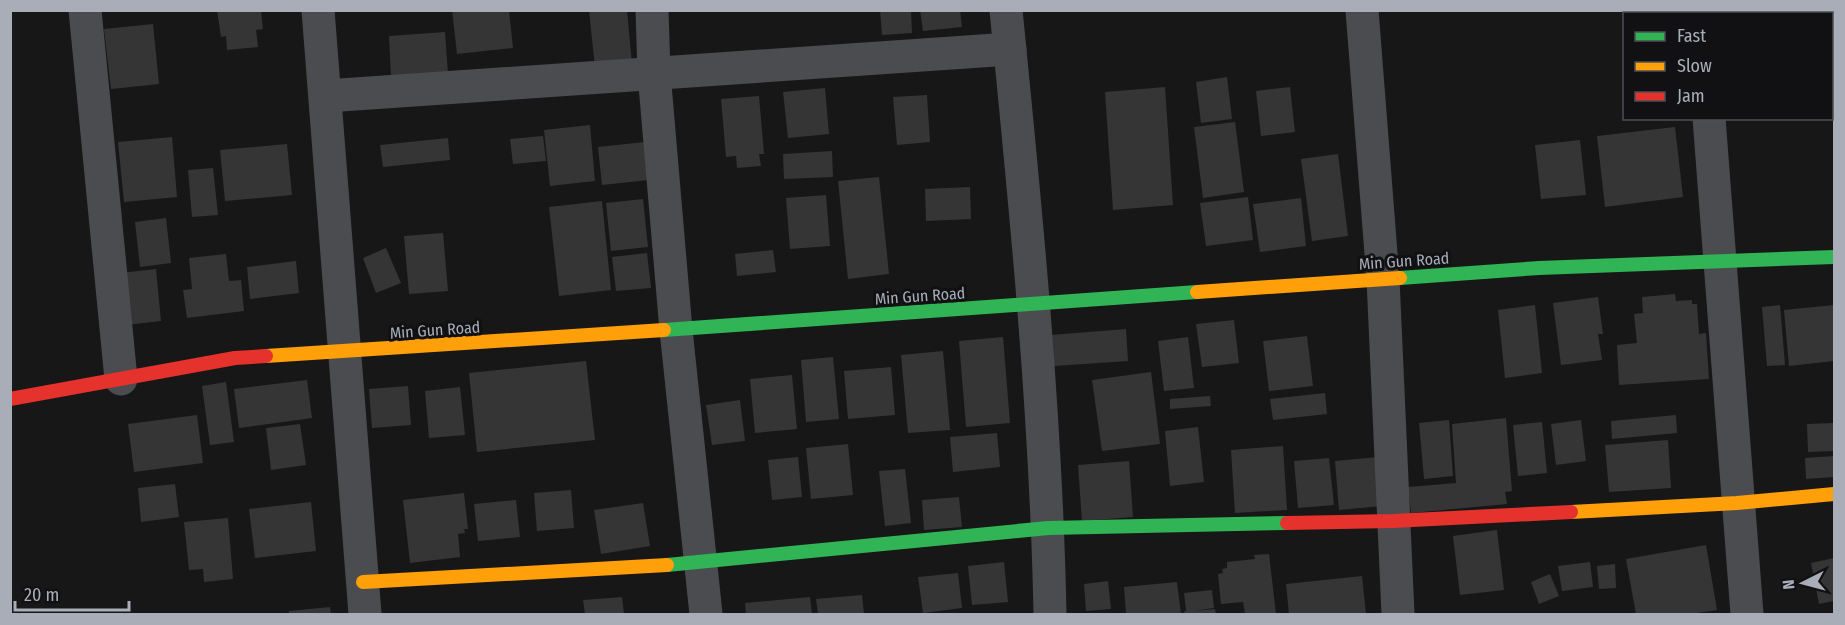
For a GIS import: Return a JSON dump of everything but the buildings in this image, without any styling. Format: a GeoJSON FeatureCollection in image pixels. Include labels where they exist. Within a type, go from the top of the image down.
{"type":"FeatureCollection","features":[{"type":"Feature","properties":{"kind":"street"},"geometry":{"type":"LineString","coordinates":[[85,10],[121,379]]}},
{"type":"Feature","properties":{"kind":"street"},"geometry":{"type":"LineString","coordinates":[[318,10],[365,615]]}},
{"type":"Feature","properties":{"kind":"street"},"geometry":{"type":"LineString","coordinates":[[652,10],[654,73],[676,330],[706,615]]}},
{"type":"Feature","properties":{"kind":"street"},"geometry":{"type":"LineString","coordinates":[[1006,10],[1033,305],[1048,528],[1050,615]]}},
{"type":"Feature","properties":{"kind":"street"},"geometry":{"type":"LineString","coordinates":[[1362,10],[1383,279],[1398,615]]}},
{"type":"Feature","properties":{"kind":"street"},"geometry":{"type":"LineString","coordinates":[[326,96],[1010,50]]}},
{"type":"Feature","properties":{"kind":"street"},"geometry":{"type":"LineString","coordinates":[[1709,120],[1747,615]]}},
{"type":"Feature","properties":{"kind":"street","name":"Min Gun Road"},"geometry":{"type":"LineString","coordinates":[[10,399],[235,358],[676,330],[1539,268],[1834,257]]}},
{"type":"Feature","properties":{"kind":"street"},"geometry":{"type":"LineString","coordinates":[[363,582],[700,563],[1048,528],[1393,521],[1737,503],[1834,494]]}},
{"type":"Feature","properties":{"kind":"traffic: fast"},"geometry":{"type":"LineString","coordinates":[[1400,278],[1539,268],[1834,257]]}},
{"type":"Feature","properties":{"kind":"traffic: fast"},"geometry":{"type":"LineString","coordinates":[[664,330],[1197,292]]}},
{"type":"Feature","properties":{"kind":"traffic: fast"},"geometry":{"type":"LineString","coordinates":[[667,565],[1048,528],[1287,523]]}},
{"type":"Feature","properties":{"kind":"traffic: slow"},"geometry":{"type":"LineString","coordinates":[[1197,292],[1400,278]]}},
{"type":"Feature","properties":{"kind":"traffic: slow"},"geometry":{"type":"LineString","coordinates":[[266,356],[664,330]]}},
{"type":"Feature","properties":{"kind":"traffic: slow"},"geometry":{"type":"LineString","coordinates":[[1571,512],[1737,503],[1834,494]]}},
{"type":"Feature","properties":{"kind":"traffic: slow"},"geometry":{"type":"LineString","coordinates":[[363,582],[667,565]]}},
{"type":"Feature","properties":{"kind":"traffic: jam"},"geometry":{"type":"LineString","coordinates":[[10,399],[235,358],[266,356]]}},
{"type":"Feature","properties":{"kind":"traffic: jam"},"geometry":{"type":"LineString","coordinates":[[1287,523],[1393,521],[1571,512]]}}]}
